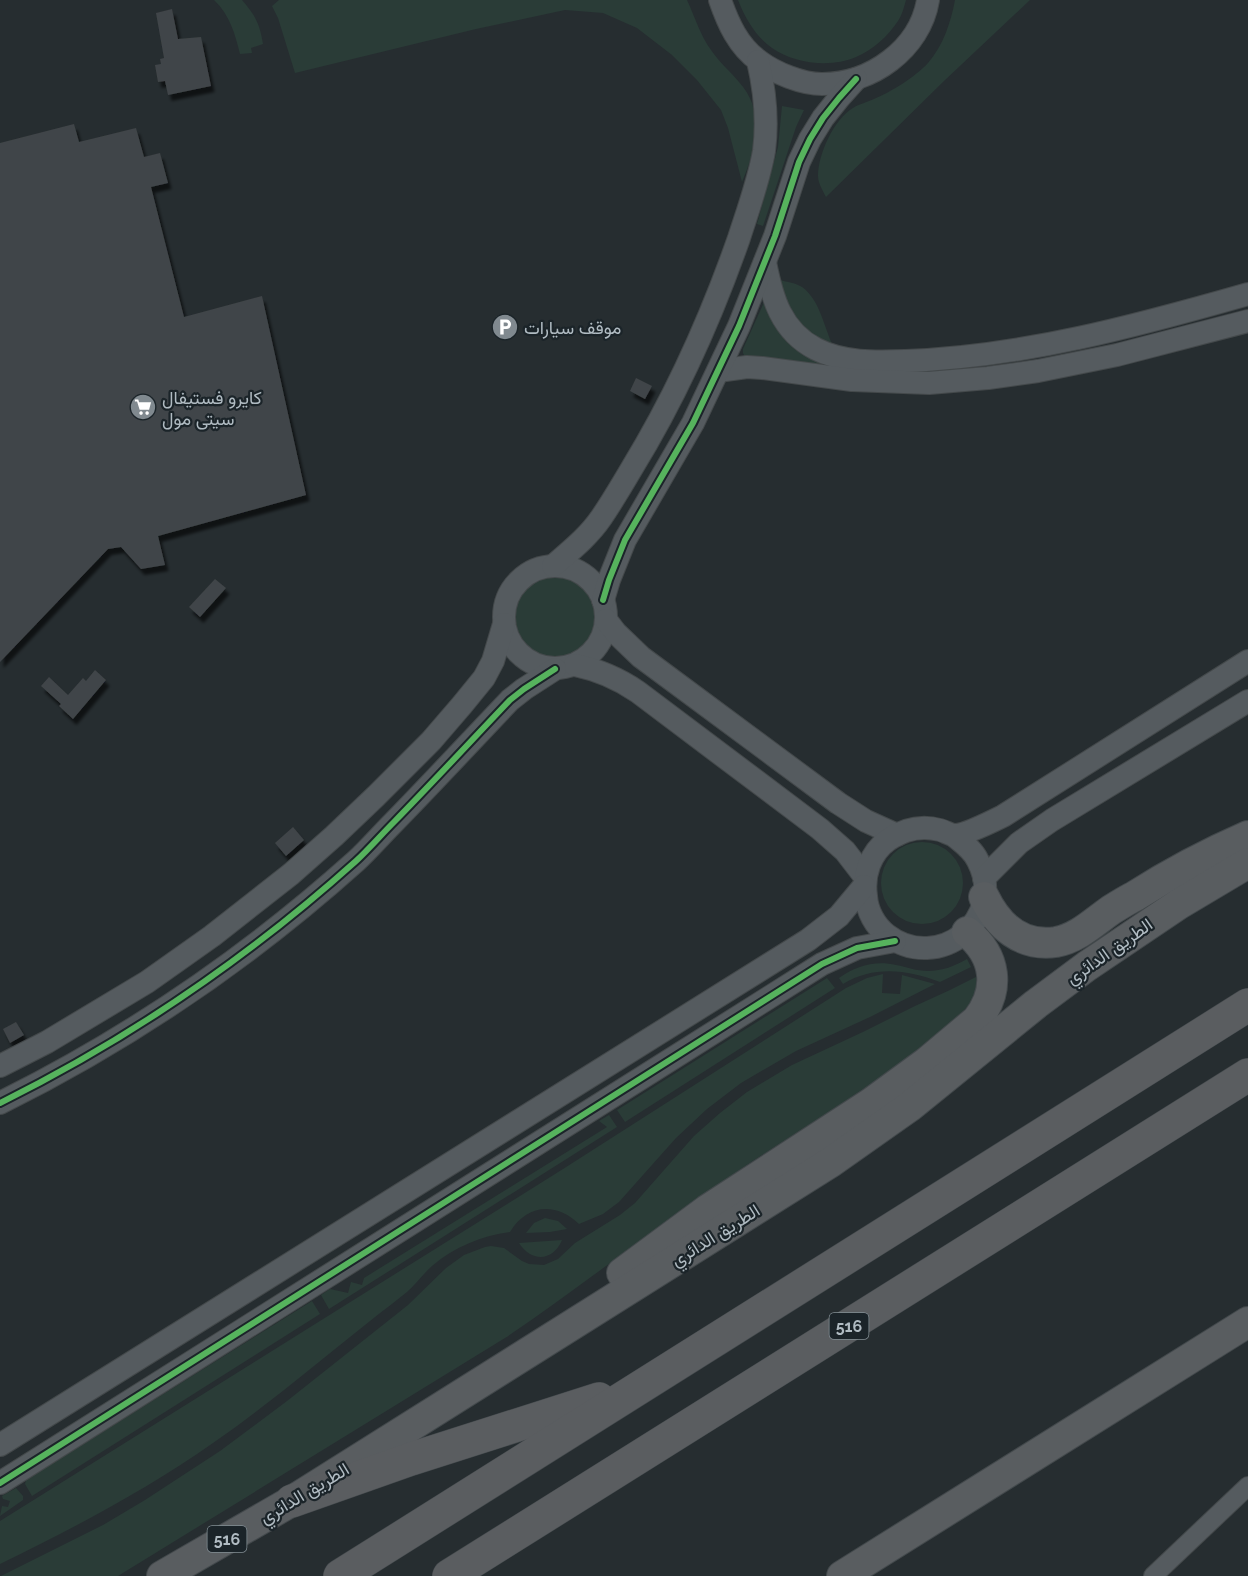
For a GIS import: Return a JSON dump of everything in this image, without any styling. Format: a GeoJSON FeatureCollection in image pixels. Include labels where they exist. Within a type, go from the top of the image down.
{"type":"FeatureCollection","features":[{"type":"Feature","properties":{"kind":"highway"},"geometry":{"type":"LineString","coordinates":[[984,888],[998,921],[1008,930],[1031,941],[1056,942],[1079,933],[1112,910],[1179,870],[1248,836]]}},
{"type":"Feature","properties":{"kind":"highway","name":"الطريق الدائري"},"geometry":{"type":"LineString","coordinates":[[162,1576],[292,1501],[861,1142],[917,1101],[1036,1004],[1087,966],[1179,904],[1248,863]]}},
{"type":"Feature","properties":{"kind":"highway"},"geometry":{"type":"LineString","coordinates":[[594,1311],[622,1272],[707,1210],[871,1103],[927,1062],[977,1020],[991,995],[993,975],[982,947],[967,932]]}},
{"type":"Feature","properties":{"kind":"highway","name":"516"},"geometry":{"type":"LineString","coordinates":[[340,1576],[1248,1005]]}},
{"type":"Feature","properties":{"kind":"highway","name":"516"},"geometry":{"type":"LineString","coordinates":[[449,1576],[1248,1075]]}},
{"type":"Feature","properties":{"kind":"highway"},"geometry":{"type":"LineString","coordinates":[[842,1576],[1248,1322]]}},
{"type":"Feature","properties":{"kind":"highway","name":"516"},"geometry":{"type":"LineString","coordinates":[[292,1501],[477,1438],[638,1387]]}},
{"type":"Feature","properties":{"kind":"street"},"geometry":{"type":"LineString","coordinates":[[720,0],[728,23],[741,44],[758,61],[788,77],[822,84],[856,79],[880,69],[900,53],[916,32],[927,8],[928,0]]}},
{"type":"Feature","properties":{"kind":"street"},"geometry":{"type":"LineString","coordinates":[[553,566],[586,536],[614,498],[677,386],[705,326],[730,264],[759,174],[764,151],[766,106],[758,61]]}},
{"type":"Feature","properties":{"kind":"street"},"geometry":{"type":"LineString","coordinates":[[0,1102],[32,1087],[137,1026],[256,945],[358,859],[510,700],[524,689],[585,659],[594,651],[604,631],[604,610],[609,580],[625,540],[693,423],[739,326],[810,139],[833,104],[856,79]]}},
{"type":"Feature","properties":{"kind":"street"},"geometry":{"type":"LineString","coordinates":[[765,262],[775,304],[785,322],[798,337],[833,356],[853,360],[927,360],[1032,347],[1112,331],[1248,294]]}},
{"type":"Feature","properties":{"kind":"street"},"geometry":{"type":"LineString","coordinates":[[717,371],[762,368],[852,380],[930,383],[977,379],[1038,371],[1117,355],[1248,321]]}},
{"type":"Feature","properties":{"kind":"street"},"geometry":{"type":"LineString","coordinates":[[865,881],[845,851],[820,829],[624,682],[609,674],[565,667],[540,667],[527,661],[508,639],[504,624],[506,602],[516,584],[532,571],[553,566],[566,567],[578,572],[597,589],[604,610],[616,633],[641,657],[838,803],[866,821],[897,835]]}},
{"type":"Feature","properties":{"kind":"street"},"geometry":{"type":"LineString","coordinates":[[0,1066],[47,1042],[147,982],[246,910],[325,844],[431,741],[473,693],[493,661],[504,624]]}},
{"type":"Feature","properties":{"kind":"street"},"geometry":{"type":"LineString","coordinates":[[953,835],[979,827],[1016,808],[1248,661]]}},
{"type":"Feature","properties":{"kind":"street"},"geometry":{"type":"LineString","coordinates":[[984,888],[978,861],[968,846],[953,835],[931,828],[908,830],[885,842],[869,864],[865,881],[866,902],[872,918],[882,931],[895,941],[910,947],[925,949],[940,947],[954,941],[967,932],[978,916],[984,888],[997,864],[1019,843],[1052,820],[1248,701]]}},
{"type":"Feature","properties":{"kind":"street"},"geometry":{"type":"LineString","coordinates":[[0,1446],[808,940],[839,916],[865,881]]}},
{"type":"Feature","properties":{"kind":"street"},"geometry":{"type":"LineString","coordinates":[[0,1483],[822,964],[857,948],[895,941]]}},
{"type":"Feature","properties":{"kind":"street"},"geometry":{"type":"LineString","coordinates":[[1153,1576],[1248,1486]]}},
{"type":"Feature","properties":{"kind":"green space"},"geometry":{"type":"Polygon","coordinates":[[[214,0],[242,0],[256,20],[263,44],[251,48],[252,53],[240,54],[228,18],[214,0]]]}},
{"type":"Feature","properties":{"kind":"green space"},"geometry":{"type":"Polygon","coordinates":[[[279,0],[687,0],[707,44],[717,59],[739,82],[753,106],[756,131],[747,169],[742,182],[721,110],[697,80],[672,55],[637,28],[603,13],[565,10],[295,73],[272,6],[279,0]]]}},
{"type":"Feature","properties":{"kind":"green space"},"geometry":{"type":"Polygon","coordinates":[[[738,0],[906,0],[898,21],[890,32],[874,46],[846,60],[813,63],[791,58],[772,48],[752,27],[738,0]]]}},
{"type":"Feature","properties":{"kind":"green space"},"geometry":{"type":"Polygon","coordinates":[[[955,0],[1030,0],[826,197],[818,176],[828,138],[846,113],[895,88],[928,63],[946,33],[955,0]]]}},
{"type":"Feature","properties":{"kind":"green space"},"geometry":{"type":"Polygon","coordinates":[[[782,106],[804,110],[796,127],[763,226],[757,224],[778,147],[782,106]]]}},
{"type":"Feature","properties":{"kind":"green space"},"geometry":{"type":"Polygon","coordinates":[[[780,280],[800,286],[808,292],[817,306],[833,346],[813,341],[792,321],[780,280]]]}},
{"type":"Feature","properties":{"kind":"green space"},"geometry":{"type":"Polygon","coordinates":[[[765,300],[849,374],[745,357],[743,349],[765,300]]]}},
{"type":"Feature","properties":{"kind":"green space"},"geometry":{"type":"Polygon","coordinates":[[[556,575],[579,582],[591,594],[598,617],[591,640],[579,652],[556,659],[533,652],[521,640],[514,617],[521,594],[533,582],[556,575]]]}},
{"type":"Feature","properties":{"kind":"green space"},"geometry":{"type":"Polygon","coordinates":[[[922,842],[938,845],[951,854],[960,867],[963,883],[960,899],[951,912],[938,921],[922,924],[906,921],[893,912],[884,899],[881,883],[884,867],[893,854],[906,845],[922,842]]]}},
{"type":"Feature","properties":{"kind":"green space"},"geometry":{"type":"Polygon","coordinates":[[[967,959],[971,967],[940,982],[891,971],[867,974],[843,984],[839,978],[859,967],[873,964],[881,963],[933,971],[948,968],[967,959]]]}},
{"type":"Feature","properties":{"kind":"green space"},"geometry":{"type":"Polygon","coordinates":[[[883,974],[882,993],[900,994],[902,975],[935,984],[796,1051],[741,1083],[707,1109],[676,1138],[619,1202],[603,1214],[579,1224],[552,1209],[533,1211],[517,1223],[510,1232],[489,1236],[449,1253],[432,1266],[403,1295],[275,1397],[213,1443],[162,1477],[109,1508],[0,1564],[0,1521],[563,1169],[846,988],[867,978],[883,974]]]}},
{"type":"Feature","properties":{"kind":"green space"},"geometry":{"type":"Polygon","coordinates":[[[976,977],[977,987],[971,1002],[950,1024],[905,1060],[709,1191],[505,1338],[118,1576],[1,1576],[103,1525],[220,1451],[408,1305],[446,1268],[464,1255],[491,1246],[504,1248],[529,1264],[544,1265],[558,1259],[575,1243],[635,1203],[694,1136],[747,1092],[792,1065],[976,977]]]}},
{"type":"Feature","properties":{"kind":"green space"},"geometry":{"type":"Polygon","coordinates":[[[827,978],[835,988],[625,1122],[617,1110],[827,978]]]}},
{"type":"Feature","properties":{"kind":"green space"},"geometry":{"type":"Polygon","coordinates":[[[609,1115],[617,1127],[329,1309],[321,1295],[330,1289],[348,1293],[351,1282],[362,1285],[364,1278],[607,1127],[599,1121],[609,1115]]]}},
{"type":"Feature","properties":{"kind":"green space"},"geometry":{"type":"Polygon","coordinates":[[[545,1218],[558,1221],[567,1229],[526,1233],[534,1223],[545,1218]]]}},
{"type":"Feature","properties":{"kind":"green space"},"geometry":{"type":"Polygon","coordinates":[[[562,1240],[553,1252],[542,1257],[530,1254],[519,1243],[562,1240]]]}},
{"type":"Feature","properties":{"kind":"green space"},"geometry":{"type":"Polygon","coordinates":[[[312,1301],[320,1314],[32,1496],[25,1484],[26,1480],[312,1301]]]}},
{"type":"Feature","properties":{"kind":"green space"},"geometry":{"type":"Polygon","coordinates":[[[16,1488],[23,1496],[23,1500],[0,1516],[2,1506],[8,1507],[10,1501],[3,1499],[2,1496],[16,1488]]]}},
{"type":"Feature","properties":{"kind":"building"},"geometry":{"type":"Polygon","coordinates":[[[172,9],[178,39],[201,37],[211,86],[168,95],[165,81],[158,82],[155,65],[161,64],[160,59],[164,58],[156,13],[172,9]]]}},
{"type":"Feature","properties":{"kind":"building","name":"كايرو فستيفال سيتى مول"},"geometry":{"type":"Polygon","coordinates":[[[74,124],[79,142],[136,128],[144,157],[160,153],[168,183],[151,187],[184,317],[262,296],[306,495],[158,536],[165,565],[141,569],[121,547],[108,549],[0,662],[0,143],[74,124]]]}},
{"type":"Feature","properties":{"kind":"building"},"geometry":{"type":"Polygon","coordinates":[[[636,378],[652,386],[645,399],[630,391],[636,378]]]}},
{"type":"Feature","properties":{"kind":"building"},"geometry":{"type":"Polygon","coordinates":[[[215,579],[226,588],[200,617],[189,607],[215,579]]]}},
{"type":"Feature","properties":{"kind":"building"},"geometry":{"type":"Polygon","coordinates":[[[95,670],[106,680],[73,719],[59,706],[61,704],[41,686],[49,677],[68,695],[83,678],[86,681],[95,670]]]}},
{"type":"Feature","properties":{"kind":"building"},"geometry":{"type":"Polygon","coordinates":[[[293,827],[304,840],[286,856],[275,843],[293,827]]]}},
{"type":"Feature","properties":{"kind":"building"},"geometry":{"type":"Polygon","coordinates":[[[16,1022],[24,1035],[10,1043],[3,1029],[16,1022]]]}},
{"type":"Feature","properties":{"kind":"cycle path"},"geometry":{"type":"LineString","coordinates":[[603,600],[625,540],[693,423],[739,326],[775,236],[799,162],[810,139],[823,118],[856,79]]}},
{"type":"Feature","properties":{"kind":"cycle path"},"geometry":{"type":"LineString","coordinates":[[0,1103],[95,1052],[141,1024],[230,963],[273,930],[361,856],[510,700],[555,669]]}},
{"type":"Feature","properties":{"kind":"cycle path"},"geometry":{"type":"LineString","coordinates":[[0,1483],[822,964],[857,948],[895,941]]}},
{"type":"Feature","properties":{"kind":"place","name":"موقف سيارات"},"geometry":{"type":"Point","coordinates":[505,327]}},
{"type":"Feature","properties":{"kind":"place","name":"كايرو فستيفال سيتى مول"},"geometry":{"type":"Point","coordinates":[143,407]}}]}
